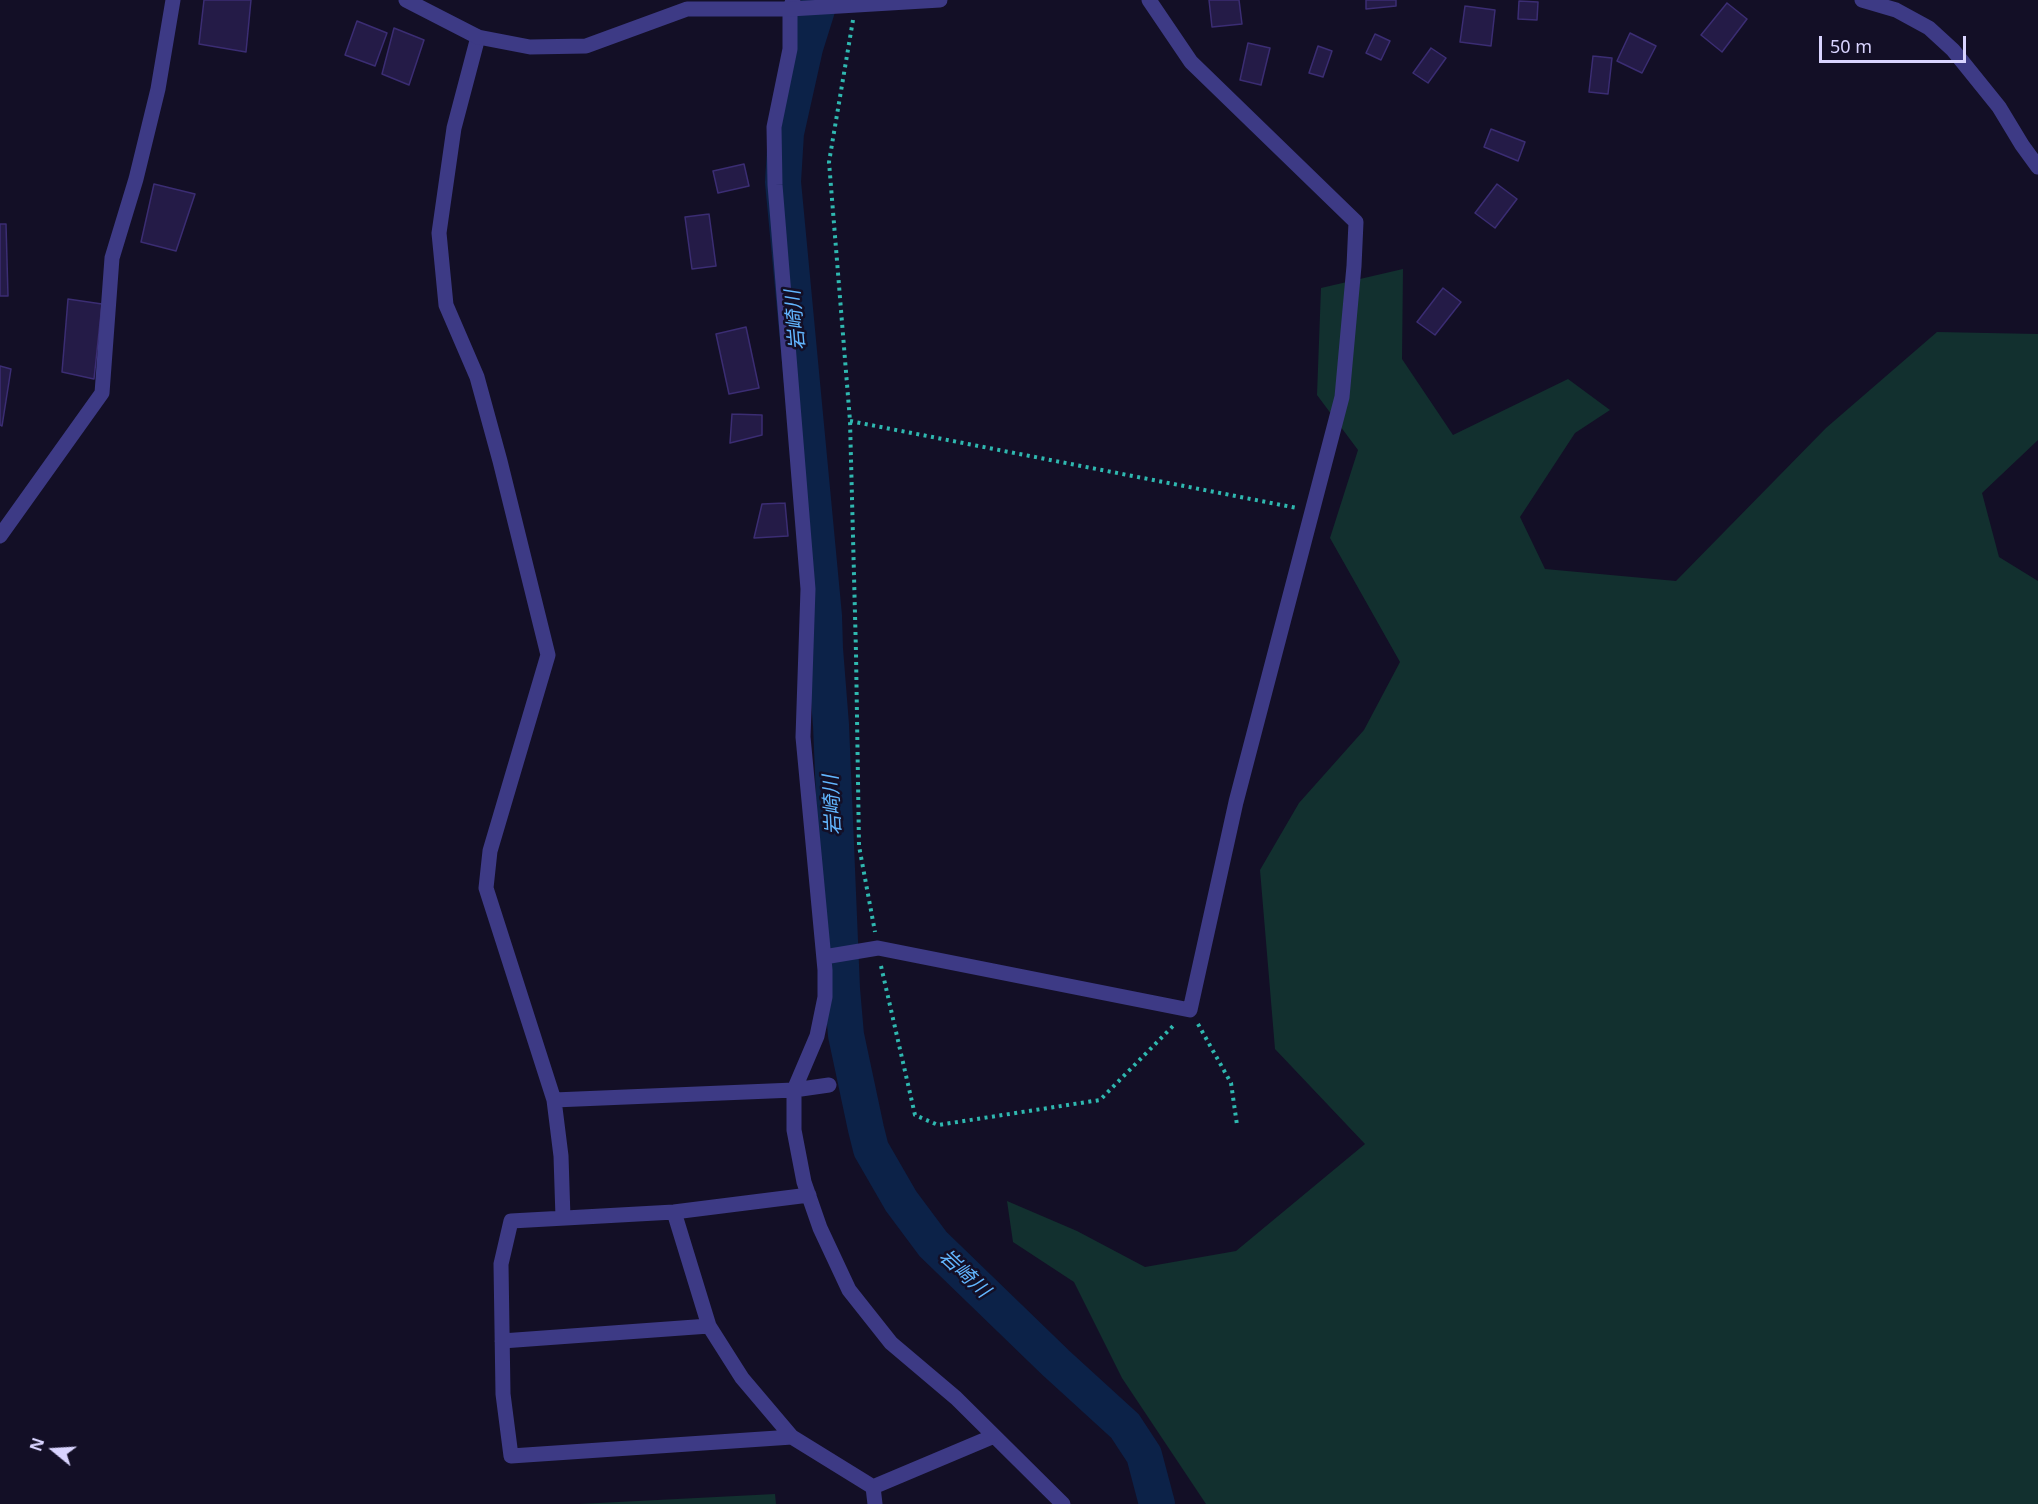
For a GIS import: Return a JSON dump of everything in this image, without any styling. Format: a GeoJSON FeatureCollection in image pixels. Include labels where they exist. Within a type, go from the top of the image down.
{"type":"FeatureCollection","features":[{"type":"Feature","properties":{"kind":"street"},"geometry":{"type":"LineString","coordinates":[[0,536],[102,393],[112,258],[136,178],[158,89],[173,0]]}},
{"type":"Feature","properties":{"kind":"street"},"geometry":{"type":"LineString","coordinates":[[406,0],[478,37],[530,47],[586,46],[687,9],[940,0]]}},
{"type":"Feature","properties":{"kind":"street"},"geometry":{"type":"LineString","coordinates":[[824,957],[878,948],[1190,1010],[1236,802],[1342,397],[1356,222],[1191,62],[1149,0]]}},
{"type":"Feature","properties":{"kind":"street"},"geometry":{"type":"LineString","coordinates":[[1862,0],[1896,10],[1921,23],[1953,50],[1999,107],[2038,167]]}},
{"type":"Feature","properties":{"kind":"street"},"geometry":{"type":"LineString","coordinates":[[795,6],[790,49],[774,127],[775,185],[808,589],[803,737],[824,957],[825,997],[817,1036],[794,1090],[794,1130],[804,1182],[820,1228],[849,1290],[891,1343],[956,1398],[1063,1504]]}},
{"type":"Feature","properties":{"kind":"street"},"geometry":{"type":"LineString","coordinates":[[478,37],[454,128],[439,233],[446,305],[477,377],[548,655],[490,851],[486,888],[554,1100],[561,1156],[563,1218]]}},
{"type":"Feature","properties":{"kind":"street"},"geometry":{"type":"LineString","coordinates":[[554,1100],[794,1090],[828,1085]]}},
{"type":"Feature","properties":{"kind":"street"},"geometry":{"type":"LineString","coordinates":[[792,1437],[511,1456],[503,1394],[501,1264],[511,1221],[674,1212],[809,1195]]}},
{"type":"Feature","properties":{"kind":"street"},"geometry":{"type":"LineString","coordinates":[[674,1212],[709,1326],[741,1378],[792,1437],[873,1487]]}},
{"type":"Feature","properties":{"kind":"street"},"geometry":{"type":"LineString","coordinates":[[502,1341],[709,1326]]}},
{"type":"Feature","properties":{"kind":"street"},"geometry":{"type":"LineString","coordinates":[[873,1487],[994,1436]]}},
{"type":"Feature","properties":{"kind":"street"},"geometry":{"type":"LineString","coordinates":[[873,1487],[875,1504]]}},
{"type":"Feature","properties":{"kind":"path"},"geometry":{"type":"LineString","coordinates":[[850,5],[829,162],[850,421],[859,846],[878,948],[915,1115],[938,1125],[1100,1100],[1190,1010],[1231,1083],[1237,1125]]}},
{"type":"Feature","properties":{"kind":"path"},"geometry":{"type":"LineString","coordinates":[[850,421],[1312,511]]}},
{"type":"Feature","properties":{"kind":"green space"},"geometry":{"type":"Polygon","coordinates":[[[1403,269],[1402,359],[1453,435],[1568,379],[1610,410],[1575,433],[1520,517],[1545,569],[1676,581],[1826,428],[1937,332],[2038,334],[2038,440],[1982,493],[1999,557],[2038,581],[2038,1504],[1206,1504],[1122,1378],[1074,1282],[1013,1242],[1007,1201],[1077,1231],[1145,1267],[1236,1251],[1365,1144],[1275,1049],[1260,870],[1299,803],[1364,730],[1400,662],[1330,538],[1358,450],[1317,395],[1321,288],[1403,269]]]}},
{"type":"Feature","properties":{"kind":"green space"},"geometry":{"type":"Polygon","coordinates":[[[775,1494],[776,1504],[579,1504],[775,1494]]]}},
{"type":"Feature","properties":{"kind":"building"},"geometry":{"type":"Polygon","coordinates":[[[204,0],[251,0],[246,52],[199,44],[204,0]]]}},
{"type":"Feature","properties":{"kind":"building"},"geometry":{"type":"Polygon","coordinates":[[[1209,0],[1239,0],[1242,24],[1212,27],[1209,0]]]}},
{"type":"Feature","properties":{"kind":"building"},"geometry":{"type":"Polygon","coordinates":[[[1366,0],[1396,0],[1396,6],[1366,9],[1366,0]]]}},
{"type":"Feature","properties":{"kind":"building"},"geometry":{"type":"Polygon","coordinates":[[[1519,1],[1538,2],[1537,20],[1518,19],[1519,1]]]}},
{"type":"Feature","properties":{"kind":"building"},"geometry":{"type":"Polygon","coordinates":[[[1727,3],[1747,19],[1722,52],[1701,35],[1727,3]]]}},
{"type":"Feature","properties":{"kind":"building"},"geometry":{"type":"Polygon","coordinates":[[[1465,6],[1495,10],[1491,46],[1460,42],[1465,6]]]}},
{"type":"Feature","properties":{"kind":"building"},"geometry":{"type":"Polygon","coordinates":[[[357,21],[387,33],[375,66],[345,55],[357,21]]]}},
{"type":"Feature","properties":{"kind":"building"},"geometry":{"type":"Polygon","coordinates":[[[394,28],[424,40],[409,85],[382,74],[394,28]]]}},
{"type":"Feature","properties":{"kind":"building"},"geometry":{"type":"Polygon","coordinates":[[[1630,33],[1656,46],[1642,73],[1617,61],[1630,33]]]}},
{"type":"Feature","properties":{"kind":"building"},"geometry":{"type":"Polygon","coordinates":[[[1375,34],[1390,41],[1381,60],[1366,53],[1375,34]]]}},
{"type":"Feature","properties":{"kind":"building"},"geometry":{"type":"Polygon","coordinates":[[[1248,43],[1270,48],[1261,85],[1240,80],[1248,43]]]}},
{"type":"Feature","properties":{"kind":"building"},"geometry":{"type":"Polygon","coordinates":[[[1318,46],[1332,51],[1323,77],[1309,73],[1318,46]]]}},
{"type":"Feature","properties":{"kind":"building"},"geometry":{"type":"Polygon","coordinates":[[[1431,48],[1446,58],[1428,83],[1413,73],[1431,48]]]}},
{"type":"Feature","properties":{"kind":"building"},"geometry":{"type":"Polygon","coordinates":[[[1593,56],[1612,58],[1608,94],[1589,92],[1593,56]]]}},
{"type":"Feature","properties":{"kind":"building"},"geometry":{"type":"Polygon","coordinates":[[[1491,129],[1525,142],[1518,161],[1484,147],[1491,129]]]}},
{"type":"Feature","properties":{"kind":"building"},"geometry":{"type":"Polygon","coordinates":[[[744,164],[749,186],[718,193],[713,171],[744,164]]]}},
{"type":"Feature","properties":{"kind":"building"},"geometry":{"type":"Polygon","coordinates":[[[154,184],[195,194],[176,251],[141,242],[154,184]]]}},
{"type":"Feature","properties":{"kind":"building"},"geometry":{"type":"Polygon","coordinates":[[[1497,184],[1517,199],[1495,228],[1475,213],[1497,184]]]}},
{"type":"Feature","properties":{"kind":"building"},"geometry":{"type":"Polygon","coordinates":[[[709,214],[716,266],[692,269],[685,217],[709,214]]]}},
{"type":"Feature","properties":{"kind":"building"},"geometry":{"type":"Polygon","coordinates":[[[0,224],[6,224],[8,296],[0,296],[0,224]]]}},
{"type":"Feature","properties":{"kind":"building"},"geometry":{"type":"Polygon","coordinates":[[[1443,288],[1461,302],[1435,335],[1417,322],[1443,288]]]}},
{"type":"Feature","properties":{"kind":"building"},"geometry":{"type":"Polygon","coordinates":[[[68,299],[102,304],[94,379],[62,372],[68,299]]]}},
{"type":"Feature","properties":{"kind":"building"},"geometry":{"type":"Polygon","coordinates":[[[746,327],[759,388],[729,394],[716,334],[746,327]]]}},
{"type":"Feature","properties":{"kind":"building"},"geometry":{"type":"Polygon","coordinates":[[[0,366],[11,369],[2,426],[0,425],[0,366]]]}},
{"type":"Feature","properties":{"kind":"building"},"geometry":{"type":"Polygon","coordinates":[[[732,414],[762,415],[762,435],[730,443],[732,414]]]}},
{"type":"Feature","properties":{"kind":"building"},"geometry":{"type":"Polygon","coordinates":[[[785,503],[788,536],[754,538],[762,504],[785,503]]]}},
{"type":"Feature","properties":{"kind":"waterway","name":"岩崎川"},"geometry":{"type":"LineString","coordinates":[[820,0],[805,48],[786,133],[783,182],[824,616],[846,1035],[866,1129],[871,1149],[901,1201],[933,1244],[1125,1426],[1144,1455],[1157,1504]]}}]}
